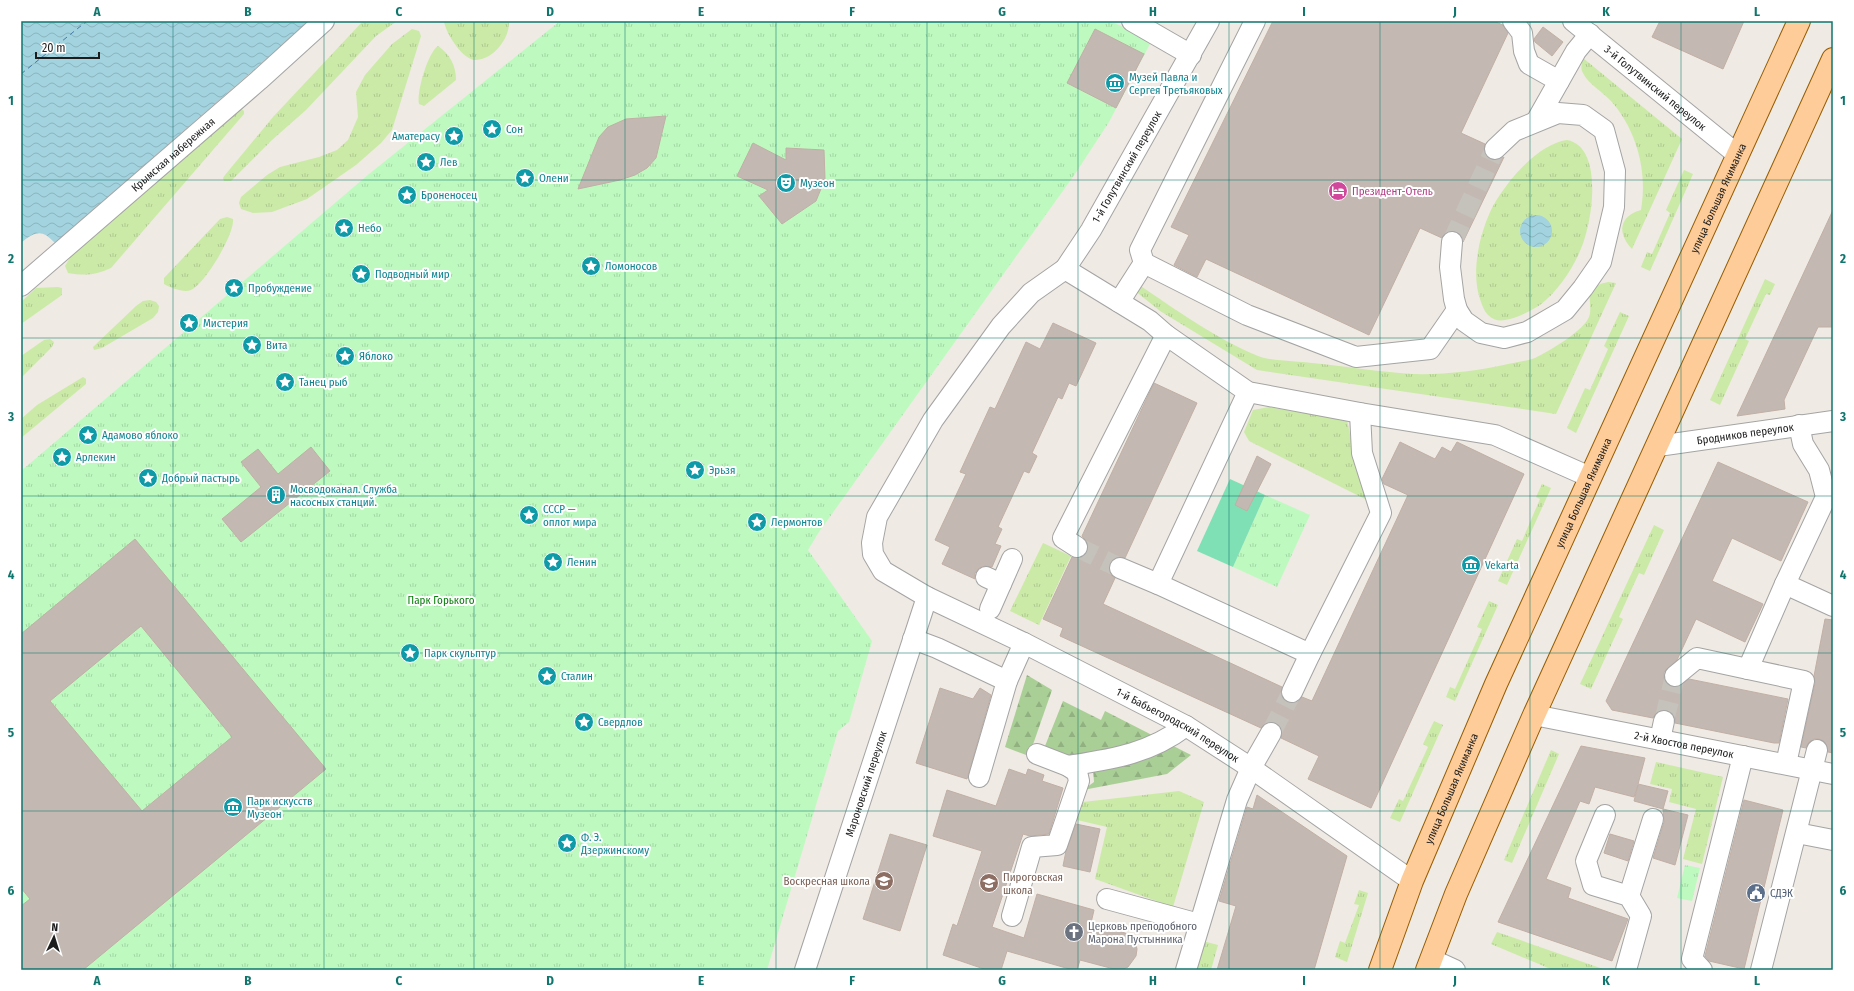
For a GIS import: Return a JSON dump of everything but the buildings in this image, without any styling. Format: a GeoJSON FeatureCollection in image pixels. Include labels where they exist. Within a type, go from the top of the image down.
{"type":"FeatureCollection","features":[{"type":"Feature","properties":{"kind":"main road","name":"улица Большая Якиманка"},"geometry":{"type":"LineString","coordinates":[[1380,970],[1412,881],[1496,684],[1799,21]]}},
{"type":"Feature","properties":{"kind":"main road"},"geometry":{"type":"LineString","coordinates":[[1429,965],[1456,894],[1534,715],[1658,446],[1833,59]]}},
{"type":"Feature","properties":{"kind":"street","name":"Крымская набережная"},"geometry":{"type":"LineString","coordinates":[[21,286],[259,80],[324,21]]}},
{"type":"Feature","properties":{"kind":"street"},"geometry":{"type":"LineString","coordinates":[[1132,21],[1191,55]]}},
{"type":"Feature","properties":{"kind":"street","name":"1-й Голутвинский переулок"},"geometry":{"type":"LineString","coordinates":[[872,543],[877,517],[933,420],[1001,326],[1031,293],[1065,268],[1091,230],[1210,21]]}},
{"type":"Feature","properties":{"kind":"street"},"geometry":{"type":"LineString","coordinates":[[1255,21],[1140,250],[1144,263],[1247,315],[1356,357],[1430,348],[1457,310]]}},
{"type":"Feature","properties":{"kind":"street"},"geometry":{"type":"LineString","coordinates":[[1512,21],[1522,33],[1524,51],[1529,64],[1559,81]]}},
{"type":"Feature","properties":{"kind":"street","name":"3-й Голутвинский переулок"},"geometry":{"type":"LineString","coordinates":[[1573,21],[1738,154]]}},
{"type":"Feature","properties":{"kind":"street"},"geometry":{"type":"LineString","coordinates":[[1537,120],[1576,51],[1590,34]]}},
{"type":"Feature","properties":{"kind":"street"},"geometry":{"type":"LineString","coordinates":[[1452,242],[1450,267],[1457,310],[1464,321],[1481,333],[1504,338],[1527,332],[1565,310],[1584,288],[1601,262],[1608,238],[1614,200],[1615,171],[1604,130],[1583,115],[1558,113],[1537,120],[1514,131],[1495,149]]}},
{"type":"Feature","properties":{"kind":"street"},"geometry":{"type":"LineString","coordinates":[[1119,302],[1144,263]]}},
{"type":"Feature","properties":{"kind":"street"},"geometry":{"type":"LineString","coordinates":[[1065,268],[1150,321],[1166,335],[1248,392],[1360,413],[1495,435],[1590,478]]}},
{"type":"Feature","properties":{"kind":"street"},"geometry":{"type":"LineString","coordinates":[[1077,547],[1063,538],[1166,335]]}},
{"type":"Feature","properties":{"kind":"street"},"geometry":{"type":"LineString","coordinates":[[1158,584],[1248,392]]}},
{"type":"Feature","properties":{"kind":"street"},"geometry":{"type":"LineString","coordinates":[[1292,692],[1381,513],[1362,453],[1360,413]]}},
{"type":"Feature","properties":{"kind":"street","name":"Бродников переулок"},"geometry":{"type":"LineString","coordinates":[[1658,446],[1833,421]]}},
{"type":"Feature","properties":{"kind":"street"},"geometry":{"type":"LineString","coordinates":[[1748,669],[1785,584],[1830,498],[1819,470],[1803,444],[1799,425]]}},
{"type":"Feature","properties":{"kind":"street","name":"1-й Бабьегородский переулок"},"geometry":{"type":"LineString","coordinates":[[872,543],[873,554],[883,571],[927,597],[1024,643],[1186,726],[1251,768],[1412,881]]}},
{"type":"Feature","properties":{"kind":"street"},"geometry":{"type":"LineString","coordinates":[[990,608],[994,581],[1012,559]]}},
{"type":"Feature","properties":{"kind":"street"},"geometry":{"type":"LineString","coordinates":[[1120,568],[1310,654]]}},
{"type":"Feature","properties":{"kind":"street"},"geometry":{"type":"LineString","coordinates":[[1785,584],[1833,606]]}},
{"type":"Feature","properties":{"kind":"street","name":"Мароновский переулок"},"geometry":{"type":"LineString","coordinates":[[805,970],[927,597]]}},
{"type":"Feature","properties":{"kind":"street"},"geometry":{"type":"LineString","coordinates":[[913,639],[937,648],[1007,682]]}},
{"type":"Feature","properties":{"kind":"street"},"geometry":{"type":"LineString","coordinates":[[979,777],[1007,682],[1024,643]]}},
{"type":"Feature","properties":{"kind":"street"},"geometry":{"type":"LineString","coordinates":[[1675,676],[1698,658],[1804,681],[1786,764]]}},
{"type":"Feature","properties":{"kind":"street","name":"2-й Хвостов переулок"},"geometry":{"type":"LineString","coordinates":[[1534,715],[1662,730],[1743,756],[1833,774]]}},
{"type":"Feature","properties":{"kind":"street"},"geometry":{"type":"LineString","coordinates":[[1068,766],[1121,758],[1166,740],[1186,726]]}},
{"type":"Feature","properties":{"kind":"street"},"geometry":{"type":"LineString","coordinates":[[1186,970],[1237,800],[1251,768],[1271,733]]}},
{"type":"Feature","properties":{"kind":"street"},"geometry":{"type":"LineString","coordinates":[[1761,970],[1817,750]]}},
{"type":"Feature","properties":{"kind":"street"},"geometry":{"type":"LineString","coordinates":[[1012,916],[1032,847],[1057,845],[1079,781],[1077,772],[1068,766],[1037,754]]}},
{"type":"Feature","properties":{"kind":"street"},"geometry":{"type":"LineString","coordinates":[[1702,970],[1692,959],[1743,756]]}},
{"type":"Feature","properties":{"kind":"street"},"geometry":{"type":"LineString","coordinates":[[1604,815],[1586,861],[1593,885],[1629,896],[1641,916],[1626,970]]}},
{"type":"Feature","properties":{"kind":"street"},"geometry":{"type":"LineString","coordinates":[[1629,896],[1653,819]]}},
{"type":"Feature","properties":{"kind":"street"},"geometry":{"type":"LineString","coordinates":[[1797,833],[1833,840]]}},
{"type":"Feature","properties":{"kind":"street"},"geometry":{"type":"LineString","coordinates":[[1107,899],[1199,924]]}},
{"type":"Feature","properties":{"kind":"street"},"geometry":{"type":"LineString","coordinates":[[1429,965],[1455,970]]}},
{"type":"Feature","properties":{"kind":"green space"},"geometry":{"type":"Polygon","coordinates":[[[363,21],[397,21],[376,36],[306,110],[272,140],[231,181],[224,181],[223,178],[225,175],[273,117],[363,21]]]}},
{"type":"Feature","properties":{"kind":"green space"},"geometry":{"type":"Polygon","coordinates":[[[444,21],[509,21],[509,28],[504,41],[495,52],[483,59],[476,60],[471,59],[460,51],[451,38],[444,21]]]}},
{"type":"Feature","properties":{"kind":"green space","name":"Парк Горького"},"geometry":{"type":"Polygon","coordinates":[[[560,21],[1110,21],[1152,40],[1109,122],[1075,174],[819,532],[808,550],[872,641],[849,722],[838,731],[767,970],[21,970],[21,471],[369,174],[560,21]]]}},
{"type":"Feature","properties":{"kind":"green space"},"geometry":{"type":"Polygon","coordinates":[[[412,29],[419,31],[421,36],[392,130],[381,143],[356,165],[307,199],[272,212],[253,213],[241,209],[239,203],[241,197],[267,175],[280,167],[319,157],[337,150],[348,140],[358,117],[356,92],[365,75],[392,44],[412,29]]]}},
{"type":"Feature","properties":{"kind":"green space"},"geometry":{"type":"Polygon","coordinates":[[[438,46],[452,61],[456,80],[424,106],[419,104],[421,82],[430,56],[438,46]]]}},
{"type":"Feature","properties":{"kind":"green space"},"geometry":{"type":"Polygon","coordinates":[[[1583,58],[1682,139],[1632,249],[1627,243],[1622,231],[1628,216],[1641,210],[1643,181],[1638,152],[1634,138],[1620,112],[1604,94],[1585,77],[1582,71],[1583,58]]]}},
{"type":"Feature","properties":{"kind":"green space"},"geometry":{"type":"Polygon","coordinates":[[[240,108],[244,111],[244,114],[111,268],[90,274],[68,273],[65,266],[71,256],[240,108]]]}},
{"type":"Feature","properties":{"kind":"green space"},"geometry":{"type":"Polygon","coordinates":[[[1567,140],[1579,146],[1587,157],[1591,172],[1591,207],[1588,224],[1580,251],[1573,266],[1563,280],[1552,294],[1540,305],[1507,320],[1495,320],[1485,312],[1483,308],[1477,288],[1476,277],[1476,266],[1480,242],[1491,210],[1513,177],[1533,157],[1556,143],[1567,140]]]}},
{"type":"Feature","properties":{"kind":"green space"},"geometry":{"type":"Polygon","coordinates":[[[1684,170],[1693,174],[1650,271],[1641,267],[1647,252],[1652,254],[1670,213],[1666,210],[1684,170]]]}},
{"type":"Feature","properties":{"kind":"green space"},"geometry":{"type":"Polygon","coordinates":[[[227,217],[233,219],[229,236],[211,269],[197,286],[191,290],[185,291],[164,284],[164,278],[220,219],[227,217]]]}},
{"type":"Feature","properties":{"kind":"green space"},"geometry":{"type":"Polygon","coordinates":[[[1765,279],[1775,284],[1770,295],[1766,294],[1745,339],[1749,341],[1720,405],[1710,400],[1765,279]]]}},
{"type":"Feature","properties":{"kind":"green space"},"geometry":{"type":"Polygon","coordinates":[[[1608,282],[1616,283],[1556,414],[1257,370],[1160,311],[1134,290],[1139,285],[1212,333],[1263,358],[1387,372],[1424,374],[1473,371],[1535,358],[1564,341],[1584,324],[1590,314],[1590,298],[1593,288],[1608,282]]]}},
{"type":"Feature","properties":{"kind":"green space"},"geometry":{"type":"Polygon","coordinates":[[[36,288],[62,288],[62,295],[21,324],[21,302],[36,288]]]}},
{"type":"Feature","properties":{"kind":"green space"},"geometry":{"type":"Polygon","coordinates":[[[150,300],[156,302],[159,306],[158,312],[153,318],[102,348],[94,350],[93,347],[136,306],[143,301],[150,300]]]}},
{"type":"Feature","properties":{"kind":"green space"},"geometry":{"type":"Polygon","coordinates":[[[1620,312],[1629,316],[1576,433],[1567,428],[1585,388],[1590,390],[1608,349],[1604,346],[1620,312]]]}},
{"type":"Feature","properties":{"kind":"green space"},"geometry":{"type":"Polygon","coordinates":[[[50,339],[54,342],[52,347],[21,378],[21,356],[44,340],[50,339]]]}},
{"type":"Feature","properties":{"kind":"green space"},"geometry":{"type":"Polygon","coordinates":[[[83,377],[86,379],[86,384],[21,438],[21,419],[37,405],[83,377]]]}},
{"type":"Feature","properties":{"kind":"green space"},"geometry":{"type":"Polygon","coordinates":[[[1269,407],[1347,420],[1355,458],[1367,500],[1249,441],[1244,432],[1253,410],[1269,407]]]}},
{"type":"Feature","properties":{"kind":"green space"},"geometry":{"type":"Polygon","coordinates":[[[1230,479],[1265,495],[1233,567],[1197,551],[1230,479]]]}},
{"type":"Feature","properties":{"kind":"green space"},"geometry":{"type":"Polygon","coordinates":[[[1542,484],[1551,488],[1507,585],[1498,581],[1517,539],[1522,541],[1540,499],[1536,497],[1542,484]]]}},
{"type":"Feature","properties":{"kind":"green space"},"geometry":{"type":"Polygon","coordinates":[[[1265,495],[1310,515],[1277,587],[1233,567],[1265,495]]]}},
{"type":"Feature","properties":{"kind":"green space"},"geometry":{"type":"Polygon","coordinates":[[[1654,525],[1664,530],[1644,575],[1639,573],[1619,617],[1623,619],[1591,689],[1580,684],[1654,525]]]}},
{"type":"Feature","properties":{"kind":"green space"},"geometry":{"type":"Polygon","coordinates":[[[1043,543],[1071,556],[1039,625],[1010,611],[1043,543]]]}},
{"type":"Feature","properties":{"kind":"green space"},"geometry":{"type":"Polygon","coordinates":[[[1489,601],[1498,605],[1455,701],[1446,697],[1450,687],[1455,689],[1482,629],[1477,627],[1489,601]]]}},
{"type":"Feature","properties":{"kind":"green space"},"geometry":{"type":"Polygon","coordinates":[[[1027,675],[1052,690],[1029,756],[1005,747],[1027,675]]]}},
{"type":"Feature","properties":{"kind":"green space"},"geometry":{"type":"Polygon","coordinates":[[[1063,701],[1101,720],[1105,711],[1191,755],[1167,774],[1083,790],[1094,782],[1093,769],[1076,758],[1045,746],[1063,701]]]}},
{"type":"Feature","properties":{"kind":"green space"},"geometry":{"type":"Polygon","coordinates":[[[1434,721],[1443,725],[1400,822],[1390,818],[1399,799],[1403,801],[1428,747],[1423,744],[1434,721]]]}},
{"type":"Feature","properties":{"kind":"green space"},"geometry":{"type":"Polygon","coordinates":[[[1551,750],[1559,754],[1512,863],[1504,860],[1551,750]]]}},
{"type":"Feature","properties":{"kind":"green space"},"geometry":{"type":"Polygon","coordinates":[[[1656,762],[1723,777],[1702,864],[1683,859],[1696,809],[1669,802],[1672,789],[1650,784],[1656,762]]]}},
{"type":"Feature","properties":{"kind":"green space"},"geometry":{"type":"Polygon","coordinates":[[[1179,791],[1204,802],[1173,907],[1095,879],[1107,827],[1077,820],[1083,802],[1179,791]]]}},
{"type":"Feature","properties":{"kind":"green space"},"geometry":{"type":"Polygon","coordinates":[[[1685,865],[1700,868],[1692,901],[1677,898],[1685,865]]]}},
{"type":"Feature","properties":{"kind":"green space"},"geometry":{"type":"Polygon","coordinates":[[[1359,890],[1368,893],[1347,962],[1335,957],[1340,941],[1345,943],[1359,905],[1354,904],[1359,890]]]}},
{"type":"Feature","properties":{"kind":"green space"},"geometry":{"type":"Polygon","coordinates":[[[1497,932],[1606,970],[1553,970],[1491,944],[1497,932]]]}},
{"type":"Feature","properties":{"kind":"green space"},"geometry":{"type":"Polygon","coordinates":[[[1203,941],[1218,945],[1211,970],[1195,970],[1203,941]]]}},
{"type":"Feature","properties":{"kind":"water"},"geometry":{"type":"Polygon","coordinates":[[[21,21],[310,21],[55,243],[46,235],[38,233],[30,236],[21,243],[21,21]]]}},
{"type":"Feature","properties":{"kind":"water"},"geometry":{"type":"Polygon","coordinates":[[[1533,215],[1539,215],[1549,222],[1552,231],[1551,237],[1545,244],[1539,247],[1533,247],[1523,240],[1520,234],[1520,228],[1527,218],[1533,215]]]}},
{"type":"Feature","properties":{"kind":"ferry route"},"geometry":{"type":"LineString","coordinates":[[21,74],[87,21]]}},
{"type":"Feature","properties":{"kind":"tunnel"},"geometry":{"type":"LineString","coordinates":[[1452,242],[1495,149]]}},
{"type":"Feature","properties":{"kind":"tunnel"},"geometry":{"type":"LineString","coordinates":[[1077,547],[1120,568]]}},
{"type":"Feature","properties":{"kind":"tunnel"},"geometry":{"type":"LineString","coordinates":[[1664,721],[1675,676]]}},
{"type":"Feature","properties":{"kind":"tunnel"},"geometry":{"type":"LineString","coordinates":[[1271,733],[1292,692]]}},
{"type":"Feature","properties":{"kind":"place","name":"Музей Павла и Сергея Третьяковых"},"geometry":{"type":"Point","coordinates":[1115,83]}},
{"type":"Feature","properties":{"kind":"place","name":"Сон"},"geometry":{"type":"Point","coordinates":[492,129]}},
{"type":"Feature","properties":{"kind":"place","name":"Аматерасу"},"geometry":{"type":"Point","coordinates":[454,136]}},
{"type":"Feature","properties":{"kind":"place","name":"Лев"},"geometry":{"type":"Point","coordinates":[426,162]}},
{"type":"Feature","properties":{"kind":"place","name":"Олени"},"geometry":{"type":"Point","coordinates":[525,178]}},
{"type":"Feature","properties":{"kind":"place","name":"Музеон"},"geometry":{"type":"Point","coordinates":[786,183]}},
{"type":"Feature","properties":{"kind":"place","name":"Президент-Отель"},"geometry":{"type":"Point","coordinates":[1338,191]}},
{"type":"Feature","properties":{"kind":"place","name":"Броненосец"},"geometry":{"type":"Point","coordinates":[407,195]}},
{"type":"Feature","properties":{"kind":"place","name":"Небо"},"geometry":{"type":"Point","coordinates":[344,228]}},
{"type":"Feature","properties":{"kind":"place","name":"Ломоносов"},"geometry":{"type":"Point","coordinates":[591,266]}},
{"type":"Feature","properties":{"kind":"place","name":"Подводный мир"},"geometry":{"type":"Point","coordinates":[361,274]}},
{"type":"Feature","properties":{"kind":"place","name":"Пробуждение"},"geometry":{"type":"Point","coordinates":[234,288]}},
{"type":"Feature","properties":{"kind":"place","name":"Мистерия"},"geometry":{"type":"Point","coordinates":[189,323]}},
{"type":"Feature","properties":{"kind":"place","name":"Вита"},"geometry":{"type":"Point","coordinates":[252,345]}},
{"type":"Feature","properties":{"kind":"place","name":"Яблоко"},"geometry":{"type":"Point","coordinates":[345,356]}},
{"type":"Feature","properties":{"kind":"place","name":"Танец рыб"},"geometry":{"type":"Point","coordinates":[285,382]}},
{"type":"Feature","properties":{"kind":"place","name":"Адамово яблоко"},"geometry":{"type":"Point","coordinates":[88,435]}},
{"type":"Feature","properties":{"kind":"place","name":"Арлекин"},"geometry":{"type":"Point","coordinates":[62,457]}},
{"type":"Feature","properties":{"kind":"place","name":"Эрьзя"},"geometry":{"type":"Point","coordinates":[695,470]}},
{"type":"Feature","properties":{"kind":"place","name":"Добрый пастырь"},"geometry":{"type":"Point","coordinates":[148,478]}},
{"type":"Feature","properties":{"kind":"place","name":"Мосводоканал. Служба насосных станций."},"geometry":{"type":"Point","coordinates":[276,495]}},
{"type":"Feature","properties":{"kind":"place","name":"СССР — оплот мира"},"geometry":{"type":"Point","coordinates":[529,515]}},
{"type":"Feature","properties":{"kind":"place","name":"Лермонтов"},"geometry":{"type":"Point","coordinates":[757,522]}},
{"type":"Feature","properties":{"kind":"place","name":"Ленин"},"geometry":{"type":"Point","coordinates":[553,562]}},
{"type":"Feature","properties":{"kind":"place","name":"Vekarta"},"geometry":{"type":"Point","coordinates":[1471,565]}},
{"type":"Feature","properties":{"kind":"place","name":"Парк скульптур"},"geometry":{"type":"Point","coordinates":[410,653]}},
{"type":"Feature","properties":{"kind":"place","name":"Сталин"},"geometry":{"type":"Point","coordinates":[547,676]}},
{"type":"Feature","properties":{"kind":"place","name":"Свердлов"},"geometry":{"type":"Point","coordinates":[584,722]}},
{"type":"Feature","properties":{"kind":"place","name":"Парк искусств Музеон"},"geometry":{"type":"Point","coordinates":[233,807]}},
{"type":"Feature","properties":{"kind":"place","name":"Ф. Э. Дзержинскому"},"geometry":{"type":"Point","coordinates":[567,843]}},
{"type":"Feature","properties":{"kind":"place","name":"Воскресная школа"},"geometry":{"type":"Point","coordinates":[884,881]}},
{"type":"Feature","properties":{"kind":"place","name":"Пироговская школа"},"geometry":{"type":"Point","coordinates":[989,883]}},
{"type":"Feature","properties":{"kind":"place","name":"СДЭК"},"geometry":{"type":"Point","coordinates":[1756,893]}},
{"type":"Feature","properties":{"kind":"place","name":"Церковь преподобного Марона Пустынника"},"geometry":{"type":"Point","coordinates":[1074,932]}}]}
